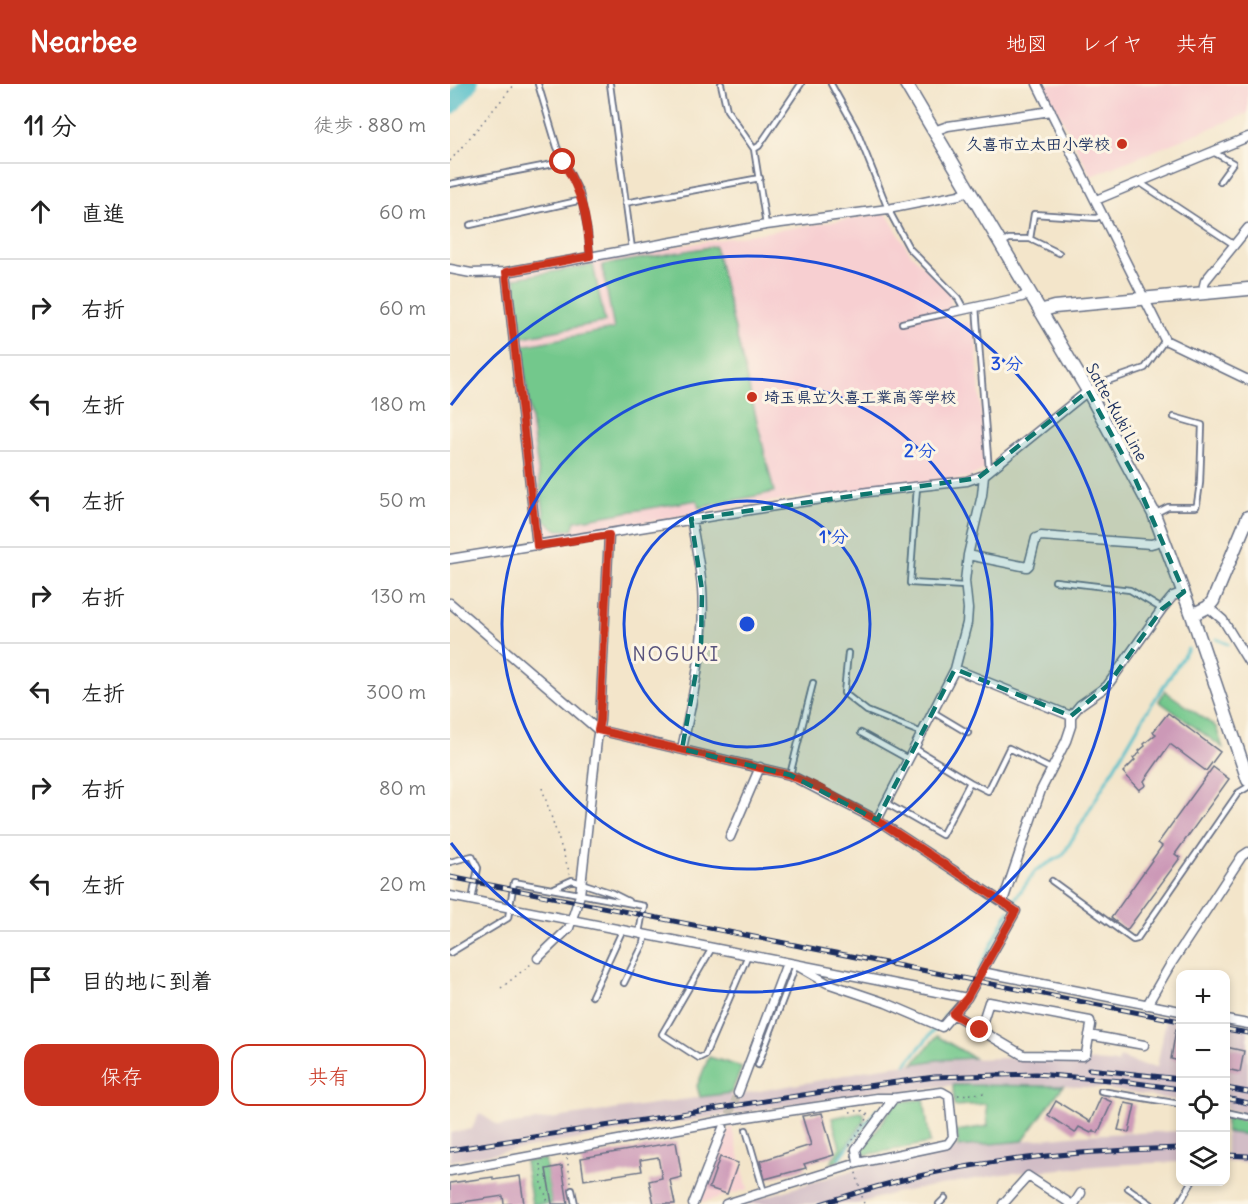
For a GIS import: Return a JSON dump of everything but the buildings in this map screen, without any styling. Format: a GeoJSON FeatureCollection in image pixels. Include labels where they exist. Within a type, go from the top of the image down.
{"type":"FeatureCollection","features":[{"type":"Feature","properties":{"kind":"main road","name":"Satte-Kuki Line"},"geometry":{"type":"LineString","coordinates":[[906,84],[1088,391],[1154,514],[1184,592],[1248,780]]}},
{"type":"Feature","properties":{"kind":"main road"},"geometry":{"type":"LineString","coordinates":[[1040,311],[1054,307],[1248,289]]}},
{"type":"Feature","properties":{"kind":"main road"},"geometry":{"type":"LineString","coordinates":[[1192,615],[1208,607],[1213,601],[1248,517]]}},
{"type":"Feature","properties":{"kind":"street"},"geometry":{"type":"LineString","coordinates":[[1037,84],[1165,340],[1248,380]]}},
{"type":"Feature","properties":{"kind":"street"},"geometry":{"type":"LineString","coordinates":[[934,131],[948,126],[1051,111]]}},
{"type":"Feature","properties":{"kind":"street"},"geometry":{"type":"LineString","coordinates":[[1096,200],[1248,137]]}},
{"type":"Feature","properties":{"kind":"street"},"geometry":{"type":"LineString","coordinates":[[450,269],[471,273],[506,272],[766,225],[888,208],[959,195],[969,190]]}},
{"type":"Feature","properties":{"kind":"street"},"geometry":{"type":"LineString","coordinates":[[1202,293],[1205,281],[1248,228]]}},
{"type":"Feature","properties":{"kind":"street"},"geometry":{"type":"LineString","coordinates":[[506,272],[537,546]]}},
{"type":"Feature","properties":{"kind":"street"},"geometry":{"type":"LineString","coordinates":[[953,312],[1022,297],[1030,292]]}},
{"type":"Feature","properties":{"kind":"street"},"geometry":{"type":"LineString","coordinates":[[450,559],[868,492],[967,481],[986,472],[1088,391]]}},
{"type":"Feature","properties":{"kind":"street"},"geometry":{"type":"LineString","coordinates":[[877,820],[955,669],[967,623],[965,586],[968,555],[986,472]]}},
{"type":"Feature","properties":{"kind":"street"},"geometry":{"type":"LineString","coordinates":[[682,749],[701,645],[702,590],[691,519]]}},
{"type":"Feature","properties":{"kind":"street"},"geometry":{"type":"LineString","coordinates":[[538,958],[569,928],[580,895],[600,721],[609,535]]}},
{"type":"Feature","properties":{"kind":"street"},"geometry":{"type":"LineString","coordinates":[[968,555],[1027,567],[1034,541],[1036,537],[1041,536],[1151,544],[1165,540]]}},
{"type":"Feature","properties":{"kind":"street"},"geometry":{"type":"LineString","coordinates":[[1003,901],[1041,790],[1066,741],[1071,726],[1071,716],[1080,705],[1107,686],[1162,609],[1173,597],[1184,592]]}},
{"type":"Feature","properties":{"kind":"street"},"geometry":{"type":"LineString","coordinates":[[450,603],[598,730],[790,775],[877,820],[1016,911],[967,998],[942,1027],[886,1003],[827,984],[792,964]]}},
{"type":"Feature","properties":{"kind":"street"},"geometry":{"type":"LineString","coordinates":[[1208,607],[1223,620],[1246,656]]}},
{"type":"Feature","properties":{"kind":"street"},"geometry":{"type":"LineString","coordinates":[[955,669],[1071,716]]}},
{"type":"Feature","properties":{"kind":"street"},"geometry":{"type":"LineString","coordinates":[[730,837],[760,767]]}},
{"type":"Feature","properties":{"kind":"street"},"geometry":{"type":"LineString","coordinates":[[1147,1005],[1175,957],[1242,856],[1248,852]]}},
{"type":"Feature","properties":{"kind":"street"},"geometry":{"type":"LineString","coordinates":[[450,896],[967,998]]}},
{"type":"Feature","properties":{"kind":"street"},"geometry":{"type":"LineString","coordinates":[[738,1093],[792,964]]}},
{"type":"Feature","properties":{"kind":"street"},"geometry":{"type":"LineString","coordinates":[[982,972],[1176,1010]]}},
{"type":"Feature","properties":{"kind":"street"},"geometry":{"type":"LineString","coordinates":[[953,1014],[980,1030],[1024,1054],[1083,1056],[1086,1054],[1090,1021],[989,1002],[980,1030]]}},
{"type":"Feature","properties":{"kind":"street"},"geometry":{"type":"LineString","coordinates":[[1230,1021],[1248,1024]]}},
{"type":"Feature","properties":{"kind":"street"},"geometry":{"type":"LineString","coordinates":[[1089,1035],[1143,1045]]}},
{"type":"Feature","properties":{"kind":"street"},"geometry":{"type":"LineString","coordinates":[[450,1171],[727,1120],[877,1098],[942,1092],[949,1096],[952,1137],[948,1144],[858,1163],[726,1204]]}},
{"type":"Feature","properties":{"kind":"street"},"geometry":{"type":"LineString","coordinates":[[858,1163],[856,1149],[894,1098]]}},
{"type":"Feature","properties":{"kind":"street"},"geometry":{"type":"LineString","coordinates":[[693,1204],[723,1128]]}},
{"type":"Feature","properties":{"kind":"street"},"geometry":{"type":"LineString","coordinates":[[1003,1204],[1028,1176],[1073,1204],[1080,1192]]}},
{"type":"Feature","properties":{"kind":"lane"},"geometry":{"type":"LineString","coordinates":[[538,84],[548,122],[563,162],[582,200],[590,256]]}},
{"type":"Feature","properties":{"kind":"lane"},"geometry":{"type":"LineString","coordinates":[[610,84],[632,249]]}},
{"type":"Feature","properties":{"kind":"lane"},"geometry":{"type":"LineString","coordinates":[[721,84],[727,110],[754,149],[766,225]]}},
{"type":"Feature","properties":{"kind":"lane"},"geometry":{"type":"LineString","coordinates":[[754,149],[759,146],[801,84]]}},
{"type":"Feature","properties":{"kind":"lane"},"geometry":{"type":"LineString","coordinates":[[831,84],[856,129],[888,208],[909,248],[958,298],[964,309]]}},
{"type":"Feature","properties":{"kind":"lane"},"geometry":{"type":"LineString","coordinates":[[1213,152],[1233,163],[1220,181]]}},
{"type":"Feature","properties":{"kind":"lane"},"geometry":{"type":"LineString","coordinates":[[450,184],[563,162]]}},
{"type":"Feature","properties":{"kind":"lane"},"geometry":{"type":"LineString","coordinates":[[625,203],[760,178]]}},
{"type":"Feature","properties":{"kind":"lane"},"geometry":{"type":"LineString","coordinates":[[1138,182],[1233,244]]}},
{"type":"Feature","properties":{"kind":"lane"},"geometry":{"type":"LineString","coordinates":[[470,225],[582,200]]}},
{"type":"Feature","properties":{"kind":"lane"},"geometry":{"type":"LineString","coordinates":[[1030,239],[1034,214],[1096,218],[1103,215]]}},
{"type":"Feature","properties":{"kind":"lane"},"geometry":{"type":"LineString","coordinates":[[1001,244],[1009,239],[1030,239],[1059,254]]}},
{"type":"Feature","properties":{"kind":"lane"},"geometry":{"type":"LineString","coordinates":[[976,307],[986,472]]}},
{"type":"Feature","properties":{"kind":"lane"},"geometry":{"type":"LineString","coordinates":[[902,323],[953,312]]}},
{"type":"Feature","properties":{"kind":"lane"},"geometry":{"type":"LineString","coordinates":[[1088,391],[1099,384],[1145,368],[1165,340]]}},
{"type":"Feature","properties":{"kind":"lane"},"geometry":{"type":"LineString","coordinates":[[1154,514],[1164,508],[1196,507],[1197,504],[1202,424],[1174,417]]}},
{"type":"Feature","properties":{"kind":"lane"},"geometry":{"type":"LineString","coordinates":[[917,487],[910,583],[965,586]]}},
{"type":"Feature","properties":{"kind":"lane"},"geometry":{"type":"LineString","coordinates":[[1055,581],[1130,590],[1162,609]]}},
{"type":"Feature","properties":{"kind":"lane"},"geometry":{"type":"LineString","coordinates":[[848,653],[844,693],[867,711],[922,733]]}},
{"type":"Feature","properties":{"kind":"lane"},"geometry":{"type":"LineString","coordinates":[[790,775],[813,683]]}},
{"type":"Feature","properties":{"kind":"lane"},"geometry":{"type":"LineString","coordinates":[[933,712],[968,733]]}},
{"type":"Feature","properties":{"kind":"lane"},"geometry":{"type":"LineString","coordinates":[[861,734],[908,759]]}},
{"type":"Feature","properties":{"kind":"lane"},"geometry":{"type":"LineString","coordinates":[[914,748],[988,791],[1009,748],[1051,769]]}},
{"type":"Feature","properties":{"kind":"lane"},"geometry":{"type":"LineString","coordinates":[[886,803],[942,835],[970,782]]}},
{"type":"Feature","properties":{"kind":"lane"},"geometry":{"type":"LineString","coordinates":[[1052,881],[1133,940],[1137,939],[1238,793],[1248,787]]}},
{"type":"Feature","properties":{"kind":"lane"},"geometry":{"type":"LineString","coordinates":[[450,862],[472,856],[478,868],[472,900]]}},
{"type":"Feature","properties":{"kind":"lane"},"geometry":{"type":"LineString","coordinates":[[551,890],[572,880],[612,893],[633,904]]}},
{"type":"Feature","properties":{"kind":"lane"},"geometry":{"type":"LineString","coordinates":[[450,953],[508,918],[514,882],[644,906],[644,943],[624,982]]}},
{"type":"Feature","properties":{"kind":"lane"},"geometry":{"type":"LineString","coordinates":[[592,996],[623,929]]}},
{"type":"Feature","properties":{"kind":"lane"},"geometry":{"type":"LineString","coordinates":[[712,948],[662,1034],[699,1058],[705,1054],[748,955]]}},
{"type":"Feature","properties":{"kind":"lane"},"geometry":{"type":"LineString","coordinates":[[758,1065],[792,964]]}},
{"type":"Feature","properties":{"kind":"lane"},"geometry":{"type":"LineString","coordinates":[[1101,1091],[1176,1103]]}},
{"type":"Feature","properties":{"kind":"lane"},"geometry":{"type":"LineString","coordinates":[[1230,1113],[1248,1117]]}},
{"type":"Feature","properties":{"kind":"lane"},"geometry":{"type":"LineString","coordinates":[[746,1130],[764,1192]]}},
{"type":"Feature","properties":{"kind":"lane"},"geometry":{"type":"LineString","coordinates":[[1179,1204],[1190,1186]]}},
{"type":"Feature","properties":{"kind":"lane"},"geometry":{"type":"LineString","coordinates":[[1128,1188],[1151,1204]]}},
{"type":"Feature","properties":{"kind":"lane"},"geometry":{"type":"LineString","coordinates":[[572,1190],[574,1204]]}},
{"type":"Feature","properties":{"kind":"lane"},"geometry":{"type":"LineString","coordinates":[[939,1204],[945,1198]]}},
{"type":"Feature","properties":{"kind":"path"},"geometry":{"type":"LineString","coordinates":[[450,161],[515,84]]}},
{"type":"Feature","properties":{"kind":"path"},"geometry":{"type":"LineString","coordinates":[[542,788],[572,880]]}},
{"type":"Feature","properties":{"kind":"path"},"geometry":{"type":"LineString","coordinates":[[501,988],[538,958]]}},
{"type":"Feature","properties":{"kind":"path"},"geometry":{"type":"LineString","coordinates":[[949,1096],[986,1093]]}},
{"type":"Feature","properties":{"kind":"path"},"geometry":{"type":"LineString","coordinates":[[850,1112],[861,1110],[868,1115],[849,1146],[864,1204]]}},
{"type":"Feature","properties":{"kind":"path"},"geometry":{"type":"LineString","coordinates":[[566,1150],[572,1190]]}},
{"type":"Feature","properties":{"kind":"path"},"geometry":{"type":"LineString","coordinates":[[539,1155],[543,1172],[542,1186],[548,1198],[548,1204]]}},
{"type":"Feature","properties":{"kind":"highlighted area"},"geometry":{"type":"Polygon","coordinates":[[[1088,391],[1133,474],[1184,592],[1162,609],[1107,686],[1071,716],[955,669],[877,820],[790,775],[682,749],[701,645],[702,590],[691,519],[978,478],[1088,391]]]}},
{"type":"Feature","properties":{"kind":"shaded area","name":"久喜市立太田小学校"},"geometry":{"type":"Polygon","coordinates":[[[1044,84],[1248,84],[1248,113],[1091,176],[1044,84]]]}},
{"type":"Feature","properties":{"kind":"shaded area","name":"埼玉県立久喜工業高等学校"},"geometry":{"type":"Polygon","coordinates":[[[886,213],[911,254],[952,295],[955,324],[973,321],[975,324],[985,469],[968,478],[768,502],[542,539],[538,536],[510,275],[595,258],[886,213]]]}},
{"type":"Feature","properties":{"kind":"shaded area"},"geometry":{"type":"Polygon","coordinates":[[[1167,1014],[1176,1016],[1176,1100],[1102,1088],[1063,1086],[953,1085],[899,1092],[883,1090],[450,1161],[450,1133],[472,1129],[479,1113],[499,1126],[731,1093],[731,1096],[877,1068],[937,1060],[1048,1057],[1118,1063],[1120,1057],[1141,1065],[1157,1067],[1167,1014]]]}},
{"type":"Feature","properties":{"kind":"shaded area"},"geometry":{"type":"Polygon","coordinates":[[[1230,1026],[1248,1029],[1248,1114],[1230,1110],[1230,1026]]]}},
{"type":"Feature","properties":{"kind":"shaded area"},"geometry":{"type":"Polygon","coordinates":[[[731,1125],[748,1189],[703,1202],[701,1198],[731,1125]]]}},
{"type":"Feature","properties":{"kind":"shaded area"},"geometry":{"type":"Polygon","coordinates":[[[1176,1131],[1176,1162],[1107,1165],[1003,1174],[894,1193],[857,1204],[742,1204],[866,1166],[958,1147],[1082,1135],[1176,1131]]]}},
{"type":"Feature","properties":{"kind":"shaded area"},"geometry":{"type":"Polygon","coordinates":[[[1230,1133],[1248,1135],[1248,1163],[1230,1162],[1230,1133]]]}},
{"type":"Feature","properties":{"kind":"green space"},"geometry":{"type":"Polygon","coordinates":[[[715,246],[774,492],[699,508],[697,500],[575,521],[572,530],[558,530],[545,521],[521,346],[614,329],[602,265],[715,246]]]}},
{"type":"Feature","properties":{"kind":"green space"},"geometry":{"type":"Polygon","coordinates":[[[593,265],[605,322],[522,337],[515,278],[593,265]]]}},
{"type":"Feature","properties":{"kind":"green space"},"geometry":{"type":"Polygon","coordinates":[[[1165,691],[1216,727],[1223,748],[1159,701],[1165,691]]]}},
{"type":"Feature","properties":{"kind":"green space"},"geometry":{"type":"Polygon","coordinates":[[[937,1036],[974,1058],[913,1064],[937,1036]]]}},
{"type":"Feature","properties":{"kind":"green space"},"geometry":{"type":"Polygon","coordinates":[[[709,1057],[742,1067],[731,1093],[700,1097],[697,1086],[709,1057]]]}},
{"type":"Feature","properties":{"kind":"green space"},"geometry":{"type":"Polygon","coordinates":[[[953,1085],[1063,1086],[1023,1141],[958,1147],[957,1131],[988,1126],[986,1104],[954,1106],[953,1085]]]}},
{"type":"Feature","properties":{"kind":"green space"},"geometry":{"type":"Polygon","coordinates":[[[924,1099],[930,1143],[865,1155],[862,1151],[896,1102],[924,1099]]]}},
{"type":"Feature","properties":{"kind":"green space"},"geometry":{"type":"Polygon","coordinates":[[[860,1112],[864,1114],[864,1121],[838,1157],[840,1160],[830,1164],[840,1147],[832,1118],[860,1112]]]}},
{"type":"Feature","properties":{"kind":"green space"},"geometry":{"type":"Polygon","coordinates":[[[1230,1117],[1248,1121],[1248,1135],[1230,1133],[1230,1117]]]}},
{"type":"Feature","properties":{"kind":"green space"},"geometry":{"type":"Polygon","coordinates":[[[545,1159],[552,1204],[532,1204],[525,1162],[545,1159]]]}},
{"type":"Feature","properties":{"kind":"waterway"},"geometry":{"type":"LineString","coordinates":[[450,106],[469,84]]}},
{"type":"Feature","properties":{"kind":"waterway"},"geometry":{"type":"LineString","coordinates":[[1217,639],[1228,644]]}},
{"type":"Feature","properties":{"kind":"waterway"},"geometry":{"type":"LineString","coordinates":[[1013,902],[1036,870],[1063,855],[1146,713],[1188,649]]}},
{"type":"Feature","properties":{"kind":"waterway"},"geometry":{"type":"LineString","coordinates":[[980,967],[1009,911]]}},
{"type":"Feature","properties":{"kind":"waterway"},"geometry":{"type":"LineString","coordinates":[[944,1017],[956,1003]]}},
{"type":"Feature","properties":{"kind":"waterway"},"geometry":{"type":"LineString","coordinates":[[906,1064],[935,1029]]}},
{"type":"Feature","properties":{"kind":"waterway"},"geometry":{"type":"LineString","coordinates":[[839,1159],[878,1108]]}},
{"type":"Feature","properties":{"kind":"tunnel"},"geometry":{"type":"LineString","coordinates":[[725,1125],[738,1093]]}},
{"type":"Feature","properties":{"kind":"railway"},"geometry":{"type":"LineString","coordinates":[[450,877],[1176,1020]]}},
{"type":"Feature","properties":{"kind":"railway"},"geometry":{"type":"LineString","coordinates":[[1230,1030],[1248,1033]]}},
{"type":"Feature","properties":{"kind":"railway"},"geometry":{"type":"LineString","coordinates":[[1089,1069],[1176,1079]]}},
{"type":"Feature","properties":{"kind":"railway"},"geometry":{"type":"LineString","coordinates":[[450,1150],[822,1092],[935,1077],[1036,1074],[1122,1081],[1176,1088]]}},
{"type":"Feature","properties":{"kind":"railway"},"geometry":{"type":"LineString","coordinates":[[1230,1089],[1248,1092]]}},
{"type":"Feature","properties":{"kind":"railway"},"geometry":{"type":"LineString","coordinates":[[1230,1099],[1248,1103]]}},
{"type":"Feature","properties":{"kind":"railway"},"geometry":{"type":"LineString","coordinates":[[821,1204],[926,1174],[962,1167],[1034,1157],[1176,1148]]}},
{"type":"Feature","properties":{"kind":"railway"},"geometry":{"type":"LineString","coordinates":[[1230,1155],[1248,1156]]}},
{"type":"Feature","properties":{"kind":"place","name":"久喜市立太田小学校"},"geometry":{"type":"Point","coordinates":[1122,144]}},
{"type":"Feature","properties":{"kind":"place","name":"埼玉県立久喜工業高等学校"},"geometry":{"type":"Point","coordinates":[752,397]}},
{"type":"Feature","properties":{"kind":"district","name":"NOGUKI"},"geometry":{"type":"Point","coordinates":[676,653]}},
{"type":"Feature","properties":{"kind":"route"},"geometry":{"type":"LineString","coordinates":[[563,162],[580,193],[584,206],[590,256],[506,272],[537,546],[609,535],[610,539],[598,730],[790,775],[877,820],[1016,911],[967,998],[953,1014],[980,1030]]}}]}
